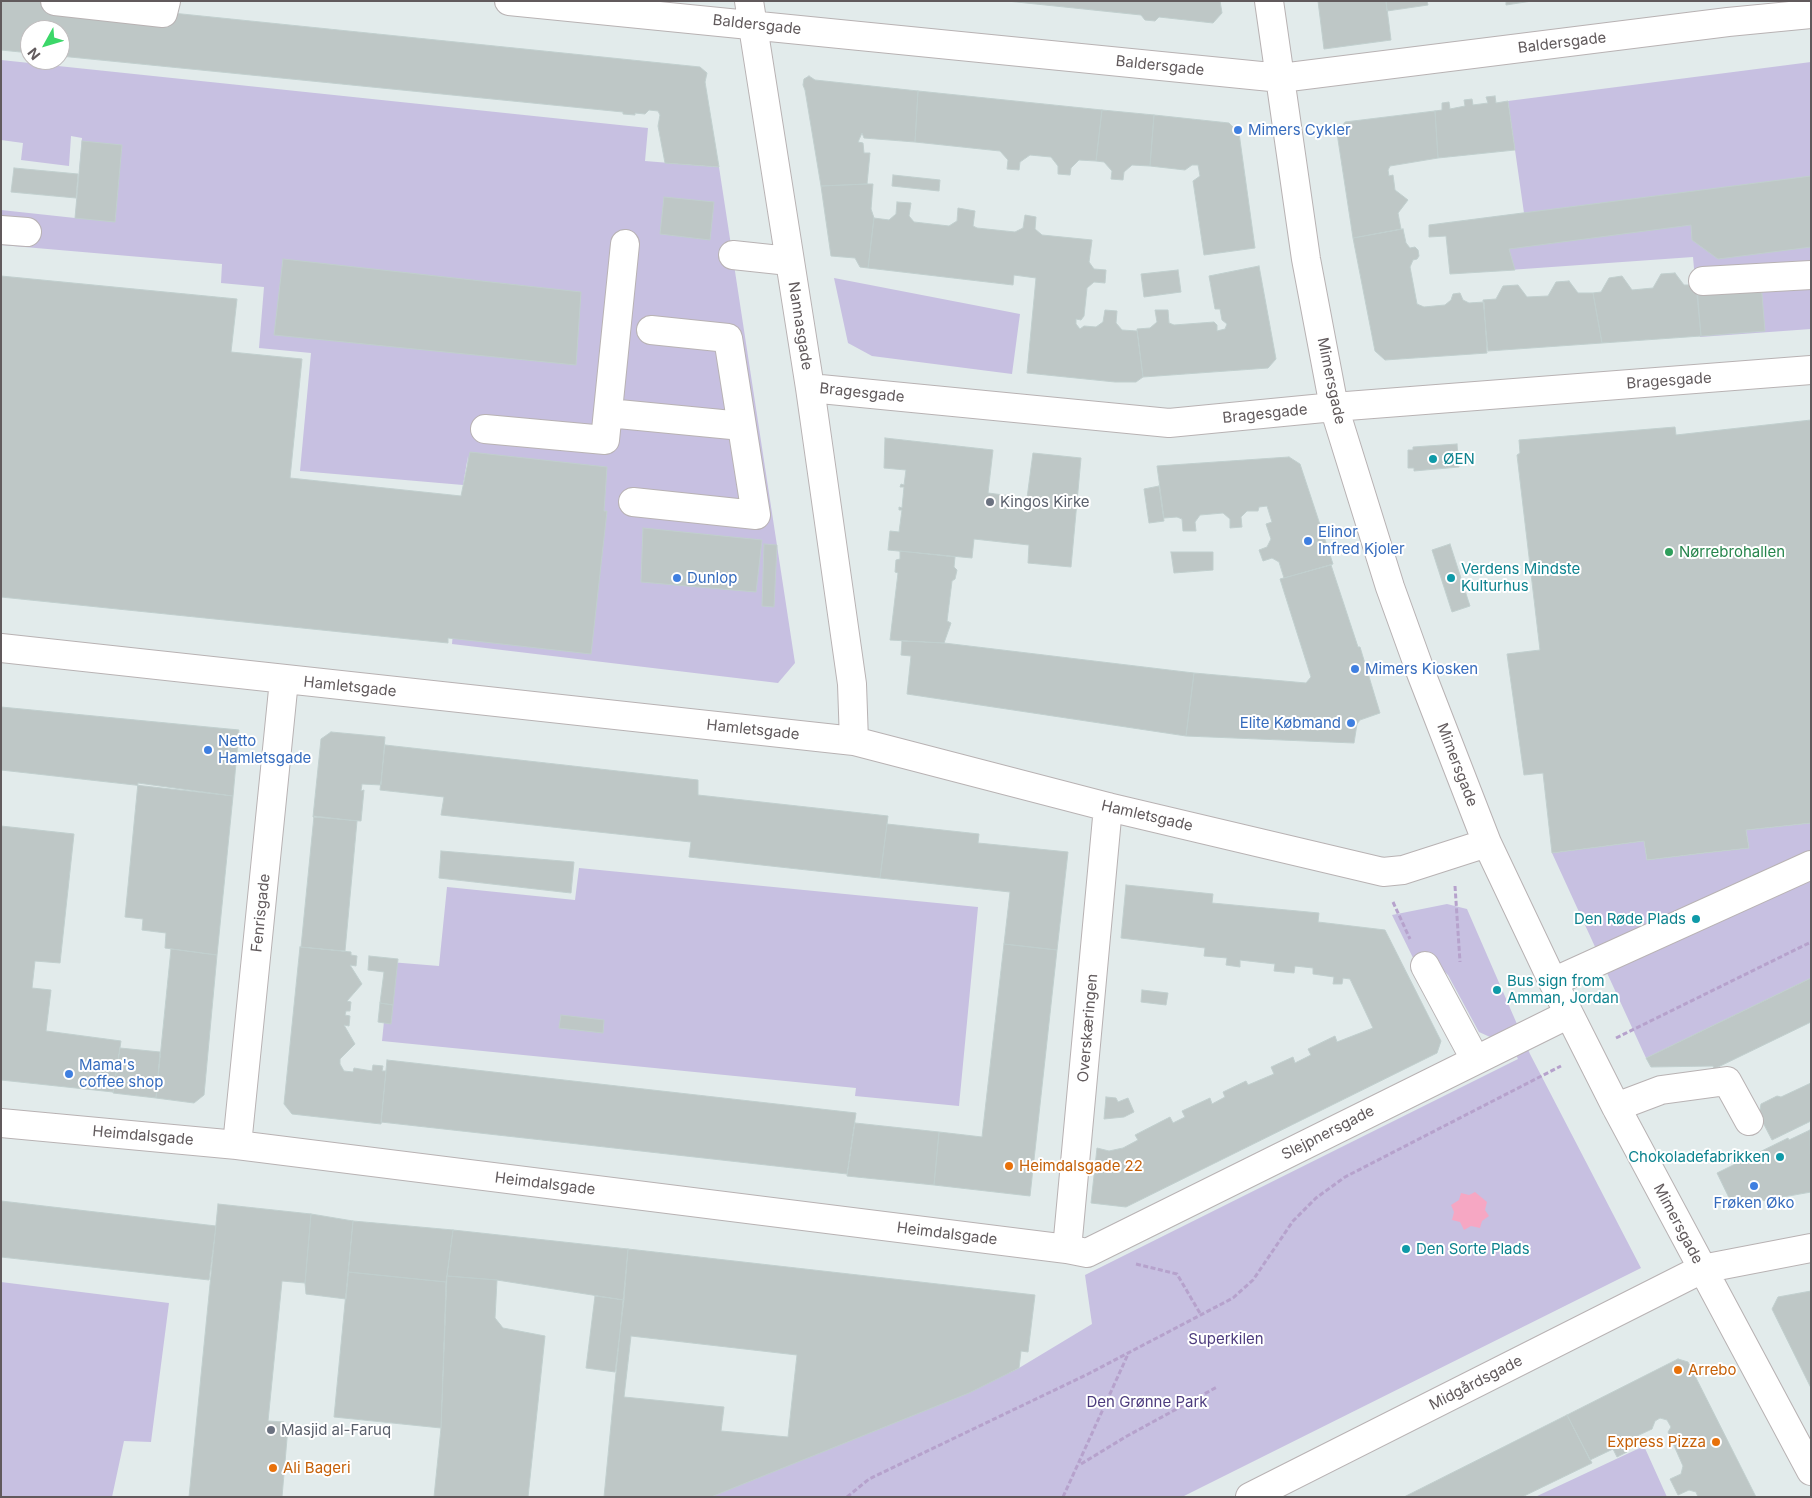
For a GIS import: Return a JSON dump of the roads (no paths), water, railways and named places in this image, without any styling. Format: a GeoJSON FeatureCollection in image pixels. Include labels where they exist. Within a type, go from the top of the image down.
{"type":"FeatureCollection","features":[{"type":"Feature","properties":{"kind":"street"},"geometry":{"type":"LineString","coordinates":[[55,1],[163,13],[166,1]]}},
{"type":"Feature","properties":{"kind":"street","name":"Baldersgade"},"geometry":{"type":"LineString","coordinates":[[508,1],[751,13],[1281,78],[1728,22],[1811,14]]}},
{"type":"Feature","properties":{"kind":"street","name":"Mimersgade"},"geometry":{"type":"LineString","coordinates":[[1269,1],[1306,259],[1334,407],[1393,595],[1421,673],[1488,843],[1553,982],[1616,1107],[1811,1471]]}},
{"type":"Feature","properties":{"kind":"street","name":"Nannasgade"},"geometry":{"type":"LineString","coordinates":[[751,13],[810,388],[852,684],[854,741]]}},
{"type":"Feature","properties":{"kind":"street"},"geometry":{"type":"LineString","coordinates":[[485,428],[605,440],[624,244]]}},
{"type":"Feature","properties":{"kind":"street"},"geometry":{"type":"LineString","coordinates":[[733,255],[789,261]]}},
{"type":"Feature","properties":{"kind":"street"},"geometry":{"type":"LineString","coordinates":[[1702,281],[1811,275]]}},
{"type":"Feature","properties":{"kind":"street"},"geometry":{"type":"LineString","coordinates":[[633,502],[756,515],[728,338],[651,330]]}},
{"type":"Feature","properties":{"kind":"street","name":"Bragesgade"},"geometry":{"type":"LineString","coordinates":[[810,388],[1169,423],[1334,407],[1811,370]]}},
{"type":"Feature","properties":{"kind":"street"},"geometry":{"type":"LineString","coordinates":[[608,413],[742,426]]}},
{"type":"Feature","properties":{"kind":"street","name":"Hamletsgade"},"geometry":{"type":"LineString","coordinates":[[1,648],[854,741],[1108,807],[1383,872],[1403,870],[1488,843]]}},
{"type":"Feature","properties":{"kind":"street","name":"Fenrisgade"},"geometry":{"type":"LineString","coordinates":[[237,1145],[284,680]]}},
{"type":"Feature","properties":{"kind":"street","name":"Overskæringen"},"geometry":{"type":"LineString","coordinates":[[1077,1251],[1108,807]]}},
{"type":"Feature","properties":{"kind":"street"},"geometry":{"type":"LineString","coordinates":[[1553,982],[1811,865]]}},
{"type":"Feature","properties":{"kind":"street"},"geometry":{"type":"LineString","coordinates":[[1425,966],[1475,1059]]}},
{"type":"Feature","properties":{"kind":"street","name":"Slejpnersgade"},"geometry":{"type":"LineString","coordinates":[[1077,1251],[1569,1014]]}},
{"type":"Feature","properties":{"kind":"street"},"geometry":{"type":"LineString","coordinates":[[1616,1107],[1661,1090],[1727,1081],[1749,1121]]}},
{"type":"Feature","properties":{"kind":"street","name":"Heimdalsgade"},"geometry":{"type":"LineString","coordinates":[[1,1123],[237,1145],[1077,1251]]}},
{"type":"Feature","properties":{"kind":"street"},"geometry":{"type":"LineString","coordinates":[[1702,1269],[1811,1248]]}},
{"type":"Feature","properties":{"kind":"street","name":"Midgårdsgade"},"geometry":{"type":"LineString","coordinates":[[1250,1497],[1702,1269]]}},
{"type":"Feature","properties":{"kind":"place","name":"Mimers Cykler"},"geometry":{"type":"Point","coordinates":[1238,130]}},
{"type":"Feature","properties":{"kind":"place","name":"ØEN"},"geometry":{"type":"Point","coordinates":[1433,459]}},
{"type":"Feature","properties":{"kind":"place","name":"Kingos Kirke"},"geometry":{"type":"Point","coordinates":[990,502]}},
{"type":"Feature","properties":{"kind":"place","name":"Elinor Infred Kjoler"},"geometry":{"type":"Point","coordinates":[1308,541]}},
{"type":"Feature","properties":{"kind":"place","name":"Nørrebrohallen"},"geometry":{"type":"Point","coordinates":[1669,552]}},
{"type":"Feature","properties":{"kind":"place","name":"Dunlop"},"geometry":{"type":"Point","coordinates":[677,578]}},
{"type":"Feature","properties":{"kind":"place","name":"Verdens Mindste Kulturhus"},"geometry":{"type":"Point","coordinates":[1451,578]}},
{"type":"Feature","properties":{"kind":"place","name":"Mimers Kiosken"},"geometry":{"type":"Point","coordinates":[1355,669]}},
{"type":"Feature","properties":{"kind":"place","name":"Elite Købmand"},"geometry":{"type":"Point","coordinates":[1351,723]}},
{"type":"Feature","properties":{"kind":"place","name":"Netto Hamletsgade"},"geometry":{"type":"Point","coordinates":[208,750]}},
{"type":"Feature","properties":{"kind":"place","name":"Den Røde Plads"},"geometry":{"type":"Point","coordinates":[1696,919]}},
{"type":"Feature","properties":{"kind":"place","name":"Bus sign from Amman, Jordan"},"geometry":{"type":"Point","coordinates":[1497,990]}},
{"type":"Feature","properties":{"kind":"place","name":"Mama's coffee shop"},"geometry":{"type":"Point","coordinates":[69,1074]}},
{"type":"Feature","properties":{"kind":"place","name":"Chokoladefabrikken"},"geometry":{"type":"Point","coordinates":[1780,1157]}},
{"type":"Feature","properties":{"kind":"place","name":"Heimdalsgade 22"},"geometry":{"type":"Point","coordinates":[1009,1166]}},
{"type":"Feature","properties":{"kind":"place","name":"Frøken Øko"},"geometry":{"type":"Point","coordinates":[1754,1186]}},
{"type":"Feature","properties":{"kind":"place","name":"Den Sorte Plads"},"geometry":{"type":"Point","coordinates":[1406,1249]}},
{"type":"Feature","properties":{"kind":"place","name":"Arrebo"},"geometry":{"type":"Point","coordinates":[1678,1370]}},
{"type":"Feature","properties":{"kind":"place","name":"Masjid al-Faruq"},"geometry":{"type":"Point","coordinates":[271,1430]}},
{"type":"Feature","properties":{"kind":"place","name":"Express Pizza"},"geometry":{"type":"Point","coordinates":[1716,1442]}},
{"type":"Feature","properties":{"kind":"place","name":"Ali Bageri"},"geometry":{"type":"Point","coordinates":[273,1468]}},
{"type":"Feature","properties":{"kind":"park label","name":"Superkilen"},"geometry":{"type":"Point","coordinates":[1226,1339]}},
{"type":"Feature","properties":{"kind":"park label","name":"Den Grønne Park"},"geometry":{"type":"Point","coordinates":[1147,1402]}}]}
